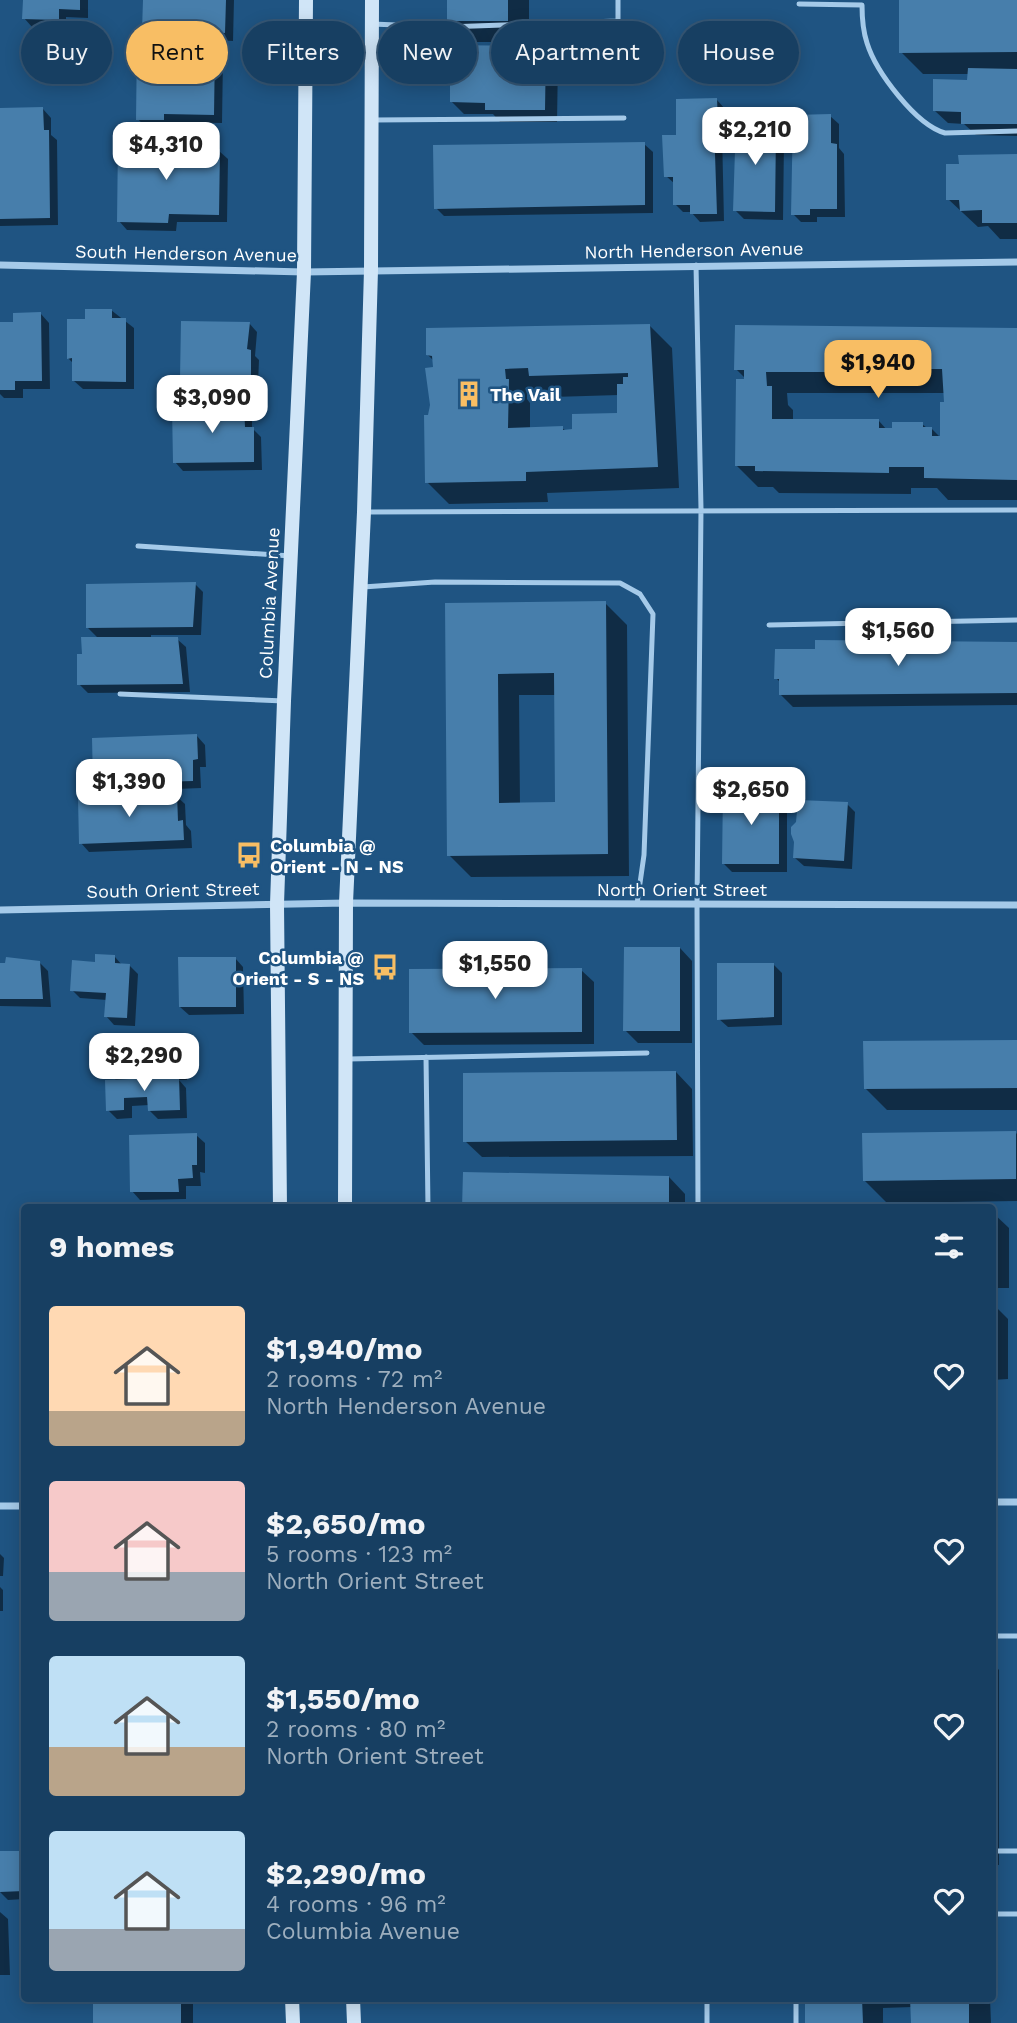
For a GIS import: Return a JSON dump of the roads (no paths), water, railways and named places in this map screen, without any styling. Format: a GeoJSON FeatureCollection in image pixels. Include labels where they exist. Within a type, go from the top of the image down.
{"type":"FeatureCollection","features":[{"type":"Feature","properties":{"kind":"main road","name":"Columbia Avenue"},"geometry":{"type":"LineString","coordinates":[[280,1204],[277,904],[304,272],[306,0]]}},
{"type":"Feature","properties":{"kind":"main road"},"geometry":{"type":"LineString","coordinates":[[345,1204],[346,902],[371,270],[372,0]]}},
{"type":"Feature","properties":{"kind":"main road"},"geometry":{"type":"LineString","coordinates":[[292,2002],[293,2023]]}},
{"type":"Feature","properties":{"kind":"main road"},"geometry":{"type":"LineString","coordinates":[[354,2002],[354,2023]]}},
{"type":"Feature","properties":{"kind":"street","name":"North Henderson Avenue"},"geometry":{"type":"LineString","coordinates":[[371,270],[1017,262]]}},
{"type":"Feature","properties":{"kind":"street","name":"South Henderson Avenue"},"geometry":{"type":"LineString","coordinates":[[0,265],[304,272],[371,270]]}},
{"type":"Feature","properties":{"kind":"street","name":"North Orient Street"},"geometry":{"type":"LineString","coordinates":[[346,902],[1017,905]]}},
{"type":"Feature","properties":{"kind":"street","name":"South Orient Street"},"geometry":{"type":"LineString","coordinates":[[0,910],[346,902]]}},
{"type":"Feature","properties":{"kind":"street"},"geometry":{"type":"LineString","coordinates":[[996,1502],[1017,1502]]}},
{"type":"Feature","properties":{"kind":"street"},"geometry":{"type":"LineString","coordinates":[[0,1506],[21,1506]]}},
{"type":"Feature","properties":{"kind":"lane"},"geometry":{"type":"LineString","coordinates":[[372,24],[446,27],[618,21],[618,0]]}},
{"type":"Feature","properties":{"kind":"lane"},"geometry":{"type":"LineString","coordinates":[[799,4],[862,3],[865,35],[877,66],[925,124],[945,133],[1017,131]]}},
{"type":"Feature","properties":{"kind":"lane"},"geometry":{"type":"LineString","coordinates":[[371,120],[624,118]]}},
{"type":"Feature","properties":{"kind":"lane"},"geometry":{"type":"LineString","coordinates":[[696,265],[702,509],[697,905],[698,1204]]}},
{"type":"Feature","properties":{"kind":"lane"},"geometry":{"type":"LineString","coordinates":[[363,512],[1017,510]]}},
{"type":"Feature","properties":{"kind":"lane"},"geometry":{"type":"LineString","coordinates":[[138,546],[291,556]]}},
{"type":"Feature","properties":{"kind":"lane"},"geometry":{"type":"LineString","coordinates":[[360,588],[435,582],[620,583],[640,594],[653,614],[644,855],[637,904]]}},
{"type":"Feature","properties":{"kind":"lane"},"geometry":{"type":"LineString","coordinates":[[769,625],[1017,620]]}},
{"type":"Feature","properties":{"kind":"lane"},"geometry":{"type":"LineString","coordinates":[[120,694],[284,701]]}},
{"type":"Feature","properties":{"kind":"lane"},"geometry":{"type":"LineString","coordinates":[[345,1059],[646,1053]]}},
{"type":"Feature","properties":{"kind":"lane"},"geometry":{"type":"LineString","coordinates":[[426,1057],[428,1204]]}},
{"type":"Feature","properties":{"kind":"lane"},"geometry":{"type":"LineString","coordinates":[[996,1636],[1017,1636]]}},
{"type":"Feature","properties":{"kind":"lane"},"geometry":{"type":"LineString","coordinates":[[996,1851],[1017,1851]]}},
{"type":"Feature","properties":{"kind":"lane"},"geometry":{"type":"LineString","coordinates":[[996,1914],[1017,1914]]}},
{"type":"Feature","properties":{"kind":"lane"},"geometry":{"type":"LineString","coordinates":[[707,2002],[707,2023]]}},
{"type":"Feature","properties":{"kind":"lane"},"geometry":{"type":"LineString","coordinates":[[796,2002],[796,2023]]}},
{"type":"Feature","properties":{"kind":"place","name":"The Vail"},"geometry":{"type":"Point","coordinates":[469,394]}},
{"type":"Feature","properties":{"kind":"place","name":"Columbia @ Orient - N - NS"},"geometry":{"type":"Point","coordinates":[249,855]}},
{"type":"Feature","properties":{"kind":"place","name":"Columbia @ Orient - S - NS"},"geometry":{"type":"Point","coordinates":[385,967]}}]}
